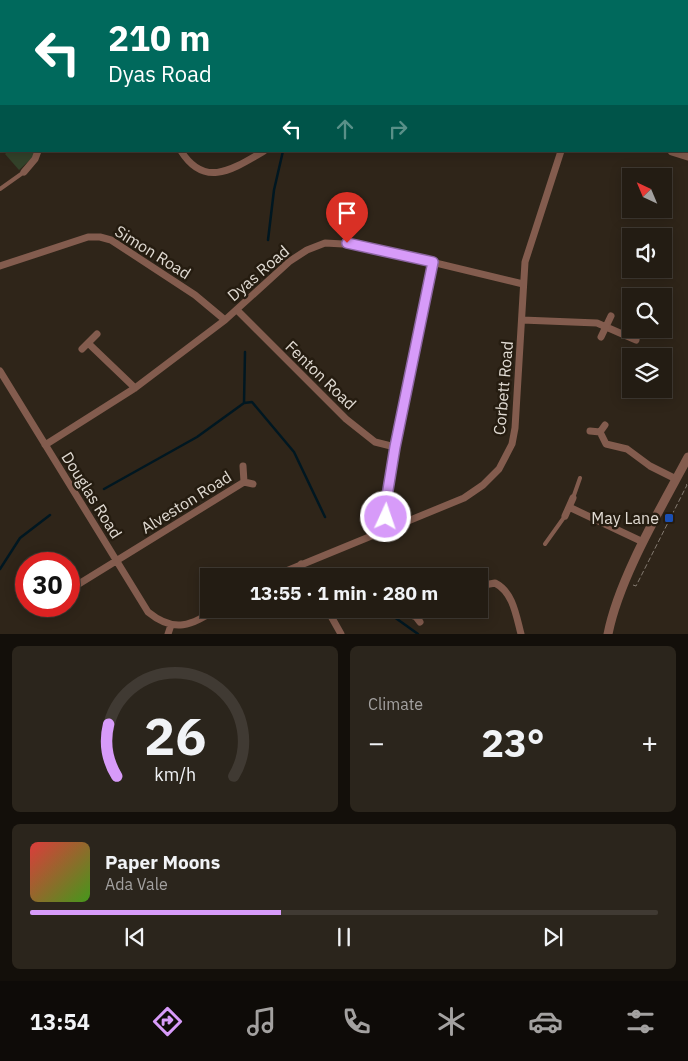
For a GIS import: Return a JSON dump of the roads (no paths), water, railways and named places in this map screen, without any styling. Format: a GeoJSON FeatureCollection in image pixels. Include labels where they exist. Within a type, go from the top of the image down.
{"type":"FeatureCollection","features":[{"type":"Feature","properties":{"kind":"street"},"geometry":{"type":"LineString","coordinates":[[24,172],[35,159],[38,152]]}},
{"type":"Feature","properties":{"kind":"street"},"geometry":{"type":"LineString","coordinates":[[182,152],[192,166],[210,174],[234,168],[262,152]]}},
{"type":"Feature","properties":{"kind":"street","name":"Corbett Road"},"geometry":{"type":"LineString","coordinates":[[292,568],[464,498],[492,478],[503,463],[512,444],[515,428],[523,284],[528,247],[561,152]]}},
{"type":"Feature","properties":{"kind":"street"},"geometry":{"type":"LineString","coordinates":[[675,152],[688,156]]}},
{"type":"Feature","properties":{"kind":"street","name":"Simon Road"},"geometry":{"type":"LineString","coordinates":[[0,266],[88,237],[100,237],[111,240],[195,295],[225,320]]}},
{"type":"Feature","properties":{"kind":"street","name":"Dyas Road"},"geometry":{"type":"LineString","coordinates":[[45,445],[135,388],[225,320],[290,261],[307,250],[324,243],[361,245],[523,284]]}},
{"type":"Feature","properties":{"kind":"street"},"geometry":{"type":"LineString","coordinates":[[391,528],[386,517],[387,496],[395,447],[433,262]]}},
{"type":"Feature","properties":{"kind":"street","name":"Fenton Road"},"geometry":{"type":"LineString","coordinates":[[237,310],[346,419],[376,442],[395,447]]}},
{"type":"Feature","properties":{"kind":"street"},"geometry":{"type":"LineString","coordinates":[[601,337],[611,316]]}},
{"type":"Feature","properties":{"kind":"street"},"geometry":{"type":"LineString","coordinates":[[522,320],[596,323],[636,340]]}},
{"type":"Feature","properties":{"kind":"street"},"geometry":{"type":"LineString","coordinates":[[82,349],[96,334]]}},
{"type":"Feature","properties":{"kind":"street"},"geometry":{"type":"LineString","coordinates":[[88,343],[135,388]]}},
{"type":"Feature","properties":{"kind":"street","name":"Douglas Road"},"geometry":{"type":"LineString","coordinates":[[0,371],[148,612],[170,625]]}},
{"type":"Feature","properties":{"kind":"street"},"geometry":{"type":"LineString","coordinates":[[600,432],[604,426]]}},
{"type":"Feature","properties":{"kind":"street"},"geometry":{"type":"LineString","coordinates":[[590,431],[600,432]]}},
{"type":"Feature","properties":{"kind":"street"},"geometry":{"type":"LineString","coordinates":[[600,432],[606,444],[627,448],[650,466],[676,479]]}},
{"type":"Feature","properties":{"kind":"street"},"geometry":{"type":"LineString","coordinates":[[608,634],[617,601],[643,542],[688,458]]}},
{"type":"Feature","properties":{"kind":"street","name":"Alveston Road"},"geometry":{"type":"LineString","coordinates":[[242,466],[244,482]]}},
{"type":"Feature","properties":{"kind":"street","name":"Alveston Road"},"geometry":{"type":"LineString","coordinates":[[80,583],[244,482],[253,484]]}},
{"type":"Feature","properties":{"kind":"street"},"geometry":{"type":"LineString","coordinates":[[564,516],[573,498]]}},
{"type":"Feature","properties":{"kind":"street"},"geometry":{"type":"LineString","coordinates":[[569,507],[643,542]]}},
{"type":"Feature","properties":{"kind":"street"},"geometry":{"type":"LineString","coordinates":[[301,564],[303,568]]}},
{"type":"Feature","properties":{"kind":"street"},"geometry":{"type":"LineString","coordinates":[[488,584],[495,583],[505,589],[516,613],[521,634]]}},
{"type":"Feature","properties":{"kind":"street"},"geometry":{"type":"LineString","coordinates":[[168,634],[170,625],[197,621],[202,618]]}},
{"type":"Feature","properties":{"kind":"street"},"geometry":{"type":"LineString","coordinates":[[332,618],[341,634]]}},
{"type":"Feature","properties":{"kind":"street"},"geometry":{"type":"LineString","coordinates":[[416,618],[420,622]]}},
{"type":"Feature","properties":{"kind":"lane"},"geometry":{"type":"LineString","coordinates":[[0,189],[24,172]]}},
{"type":"Feature","properties":{"kind":"lane"},"geometry":{"type":"LineString","coordinates":[[573,498],[580,478]]}},
{"type":"Feature","properties":{"kind":"lane"},"geometry":{"type":"LineString","coordinates":[[545,544],[564,516]]}},
{"type":"Feature","properties":{"kind":"waterway"},"geometry":{"type":"LineString","coordinates":[[268,240],[274,190],[283,152]]}},
{"type":"Feature","properties":{"kind":"waterway"},"geometry":{"type":"LineString","coordinates":[[104,489],[197,437],[244,403],[245,352]]}},
{"type":"Feature","properties":{"kind":"waterway"},"geometry":{"type":"LineString","coordinates":[[244,403],[252,402],[294,452],[325,517]]}},
{"type":"Feature","properties":{"kind":"waterway"},"geometry":{"type":"LineString","coordinates":[[0,569],[20,538],[50,515]]}},
{"type":"Feature","properties":{"kind":"waterway"},"geometry":{"type":"LineString","coordinates":[[396,618],[418,634]]}},
{"type":"Feature","properties":{"kind":"place","name":"May Lane"},"geometry":{"type":"Point","coordinates":[669,518]}}]}
